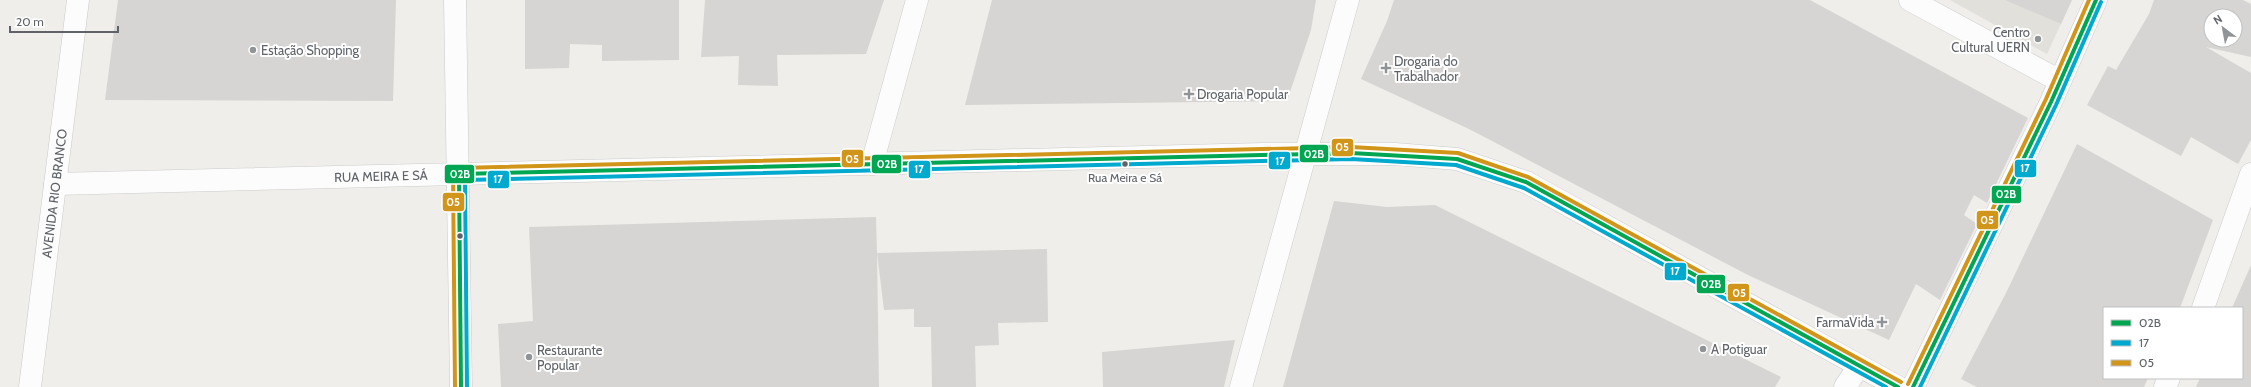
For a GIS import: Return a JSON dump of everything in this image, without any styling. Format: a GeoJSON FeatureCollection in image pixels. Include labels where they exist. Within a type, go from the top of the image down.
{"type":"FeatureCollection","features":[{"type":"Feature","properties":{"kind":"street","name":"AVENIDA RIO BRANCO"},"geometry":{"type":"LineString","coordinates":[[30,387],[55,184],[61,151],[78,0]]}},
{"type":"Feature","properties":{"kind":"street"},"geometry":{"type":"LineString","coordinates":[[455,0],[459,174],[461,387]]}},
{"type":"Feature","properties":{"kind":"street"},"geometry":{"type":"LineString","coordinates":[[872,164],[917,0]]}},
{"type":"Feature","properties":{"kind":"street"},"geometry":{"type":"LineString","coordinates":[[1241,387],[1348,0]]}},
{"type":"Feature","properties":{"kind":"street"},"geometry":{"type":"LineString","coordinates":[[1910,0],[2060,81]]}},
{"type":"Feature","properties":{"kind":"street"},"geometry":{"type":"LineString","coordinates":[[1913,387],[2060,81],[2096,0]]}},
{"type":"Feature","properties":{"kind":"street","name":"RUA MEIRA E SÁ"},"geometry":{"type":"LineString","coordinates":[[55,184],[1263,154],[1395,154],[1457,159],[1526,182],[1898,387]]}},
{"type":"Feature","properties":{"kind":"street"},"geometry":{"type":"LineString","coordinates":[[2203,307],[2251,174]]}},
{"type":"Feature","properties":{"kind":"street"},"geometry":{"type":"LineString","coordinates":[[1846,387],[1859,366]]}},
{"type":"Feature","properties":{"kind":"shaded area","name":"Centro Cultural UERN"},"geometry":{"type":"Polygon","coordinates":[[[1950,0],[2072,0],[2047,54],[1950,0]]]}},
{"type":"Feature","properties":{"kind":"building","name":"Estação Shopping"},"geometry":{"type":"Polygon","coordinates":[[[118,0],[396,0],[393,101],[105,100],[118,0]]]}},
{"type":"Feature","properties":{"kind":"building"},"geometry":{"type":"Polygon","coordinates":[[[525,0],[679,0],[679,60],[602,61],[602,45],[570,44],[569,68],[525,69],[525,0]]]}},
{"type":"Feature","properties":{"kind":"building"},"geometry":{"type":"Polygon","coordinates":[[[705,0],[884,0],[866,54],[777,55],[778,86],[738,85],[739,56],[701,57],[705,0]]]}},
{"type":"Feature","properties":{"kind":"building"},"geometry":{"type":"Polygon","coordinates":[[[992,0],[1316,0],[1311,30],[1287,101],[965,105],[992,0]]]}},
{"type":"Feature","properties":{"kind":"building"},"geometry":{"type":"Polygon","coordinates":[[[1394,0],[1810,0],[2028,118],[1987,203],[1974,195],[1964,215],[1977,224],[1940,300],[1916,284],[1889,340],[1748,275],[1469,129],[1361,79],[1387,21],[1394,0]]]}},
{"type":"Feature","properties":{"kind":"building"},"geometry":{"type":"Polygon","coordinates":[[[2005,0],[2072,0],[2061,24],[2005,0]]]}},
{"type":"Feature","properties":{"kind":"building"},"geometry":{"type":"Polygon","coordinates":[[[2154,0],[2243,0],[2251,4],[2251,57],[2210,48],[2243,48],[2243,8],[2203,8],[2203,48],[2208,48],[2251,73],[2251,140],[2238,164],[2191,137],[2181,156],[2087,105],[2108,66],[2116,70],[2149,14],[2154,0]]]}},
{"type":"Feature","properties":{"kind":"building"},"geometry":{"type":"Polygon","coordinates":[[[2077,144],[2213,220],[2180,307],[2103,307],[2103,379],[2148,379],[2144,387],[1977,387],[1961,379],[2006,293],[2077,144]]]}},
{"type":"Feature","properties":{"kind":"building"},"geometry":{"type":"Polygon","coordinates":[[[1334,201],[1387,207],[1435,205],[1781,377],[1775,387],[1283,387],[1334,201]]]}},
{"type":"Feature","properties":{"kind":"building"},"geometry":{"type":"Polygon","coordinates":[[[876,217],[879,387],[501,387],[498,324],[533,321],[529,227],[876,217]]]}},
{"type":"Feature","properties":{"kind":"building"},"geometry":{"type":"Polygon","coordinates":[[[1047,249],[1048,322],[998,323],[999,345],[975,346],[976,387],[932,387],[931,327],[914,327],[914,309],[884,310],[877,253],[1047,249]]]}},
{"type":"Feature","properties":{"kind":"building"},"geometry":{"type":"Polygon","coordinates":[[[2251,265],[2251,387],[2196,387],[2200,379],[2243,379],[2243,307],[2232,307],[2251,265]]]}},
{"type":"Feature","properties":{"kind":"building"},"geometry":{"type":"Polygon","coordinates":[[[1235,340],[1224,387],[1103,387],[1102,352],[1235,340]]]}},
{"type":"Feature","properties":{"kind":"transit line","name":"05"},"geometry":{"type":"LineString","coordinates":[[1908,384],[2046,99],[2089,0]]}},
{"type":"Feature","properties":{"kind":"transit line","name":"02B"},"geometry":{"type":"LineString","coordinates":[[1913,387],[2051,102],[2096,0]]}},
{"type":"Feature","properties":{"kind":"transit line","name":"17"},"geometry":{"type":"LineString","coordinates":[[1920,387],[2056,105],[2101,2]]}},
{"type":"Feature","properties":{"kind":"transit line","name":"05"},"geometry":{"type":"LineString","coordinates":[[455,387],[453,174],[458,168],[1351,147],[1458,153],[1528,177],[1901,382]]}},
{"type":"Feature","properties":{"kind":"transit line","name":"02B"},"geometry":{"type":"LineString","coordinates":[[461,387],[459,174],[1351,153],[1457,159],[1526,182],[1898,387]]}},
{"type":"Feature","properties":{"kind":"transit line","name":"17"},"geometry":{"type":"LineString","coordinates":[[467,387],[465,180],[1351,159],[1456,165],[1524,188],[1886,387]]}},
{"type":"Feature","properties":{"kind":"place","name":"Centro Cultural UERN"},"geometry":{"type":"Point","coordinates":[2038,39]}},
{"type":"Feature","properties":{"kind":"place","name":"Estação Shopping"},"geometry":{"type":"Point","coordinates":[253,50]}},
{"type":"Feature","properties":{"kind":"place","name":"Drogaria do Trabalhador"},"geometry":{"type":"Point","coordinates":[1386,68]}},
{"type":"Feature","properties":{"kind":"place","name":"Drogaria Popular"},"geometry":{"type":"Point","coordinates":[1189,94]}},
{"type":"Feature","properties":{"kind":"place","name":"Rua Meira e Sá"},"geometry":{"type":"Point","coordinates":[1125,164]}},
{"type":"Feature","properties":{"kind":"place","name":"FarmaVida"},"geometry":{"type":"Point","coordinates":[1882,322]}},
{"type":"Feature","properties":{"kind":"place","name":"A Potiguar"},"geometry":{"type":"Point","coordinates":[1703,349]}},
{"type":"Feature","properties":{"kind":"place","name":"Restaurante Popular"},"geometry":{"type":"Point","coordinates":[529,357]}}]}
